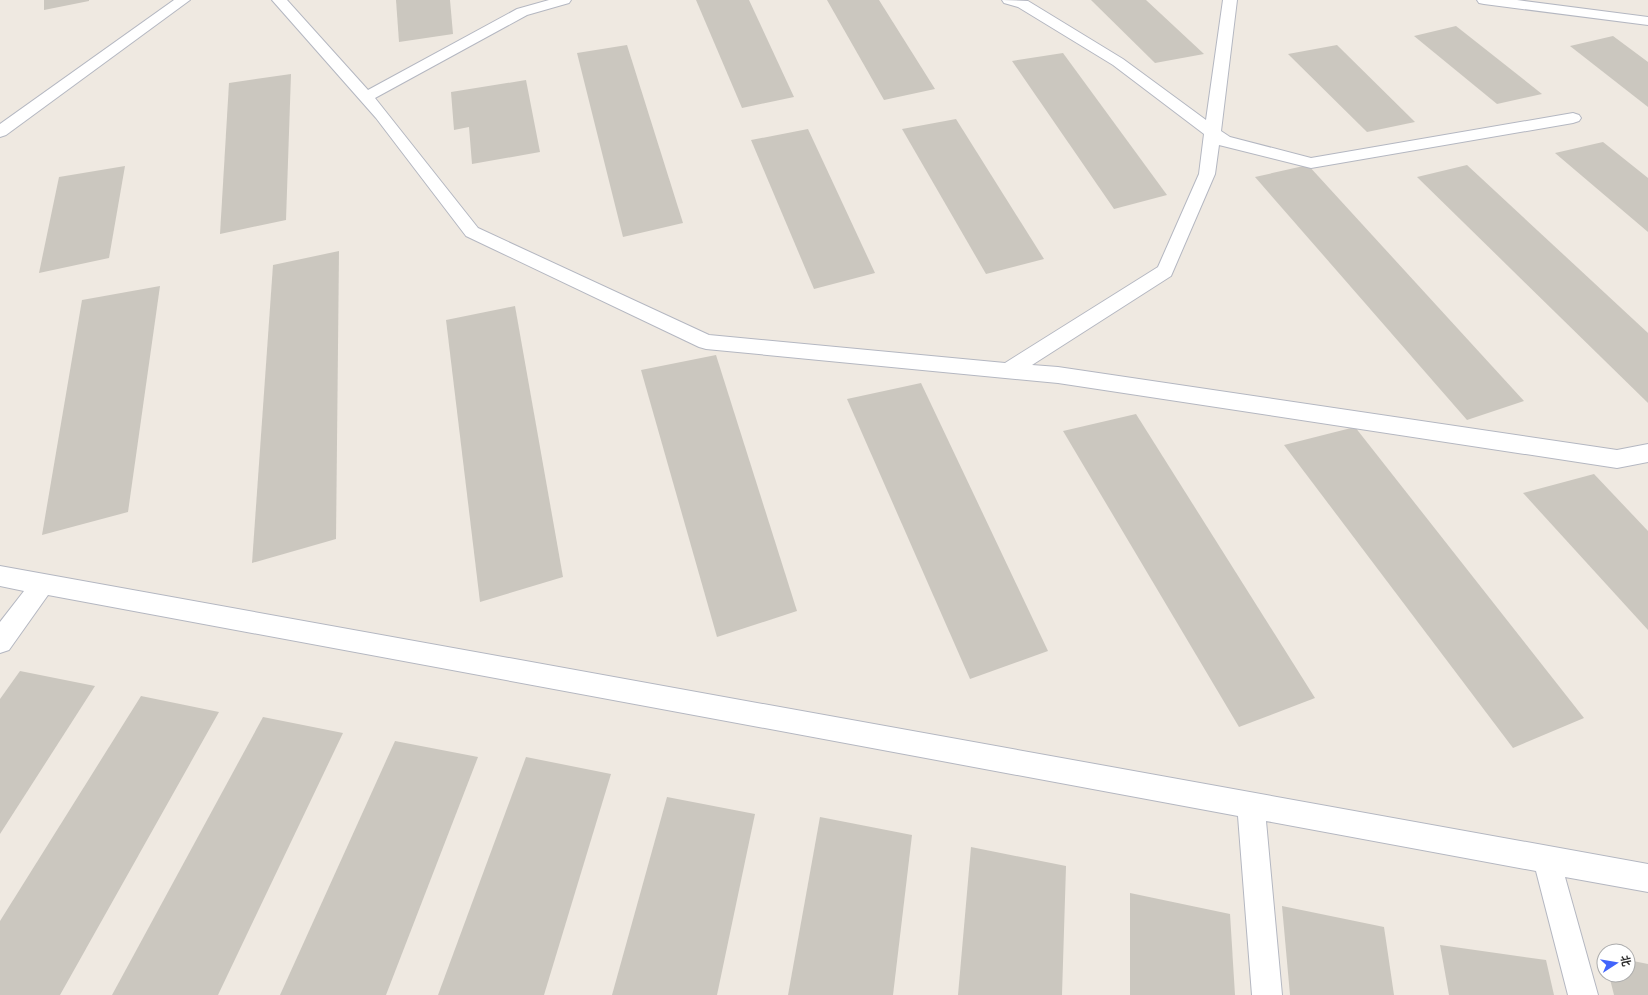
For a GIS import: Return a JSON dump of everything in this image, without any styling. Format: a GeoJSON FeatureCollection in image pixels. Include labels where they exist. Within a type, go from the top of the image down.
{"type":"FeatureCollection","features":[{"type":"Feature","properties":{"kind":"street"},"geometry":{"type":"LineString","coordinates":[[0,132],[183,0]]}},
{"type":"Feature","properties":{"kind":"street"},"geometry":{"type":"LineString","coordinates":[[279,0],[382,115],[472,232],[706,342],[1066,376],[1617,459],[1648,453]]}},
{"type":"Feature","properties":{"kind":"street"},"geometry":{"type":"LineString","coordinates":[[366,97],[522,12],[564,0]]}},
{"type":"Feature","properties":{"kind":"street"},"geometry":{"type":"LineString","coordinates":[[1009,0],[1023,4],[1118,62],[1224,141],[1311,163],[1573,118]]}},
{"type":"Feature","properties":{"kind":"street"},"geometry":{"type":"LineString","coordinates":[[1010,370],[1165,271],[1207,174],[1230,0]]}},
{"type":"Feature","properties":{"kind":"street"},"geometry":{"type":"LineString","coordinates":[[1484,0],[1648,21]]}},
{"type":"Feature","properties":{"kind":"street"},"geometry":{"type":"LineString","coordinates":[[0,576],[1648,878]]}},
{"type":"Feature","properties":{"kind":"street"},"geometry":{"type":"LineString","coordinates":[[0,642],[42,584]]}},
{"type":"Feature","properties":{"kind":"street"},"geometry":{"type":"LineString","coordinates":[[1251,806],[1267,995]]}},
{"type":"Feature","properties":{"kind":"street"},"geometry":{"type":"LineString","coordinates":[[1547,860],[1583,995]]}},
{"type":"Feature","properties":{"kind":"building"},"geometry":{"type":"Polygon","coordinates":[[[44,0],[89,0],[89,1],[44,10],[44,0]]]}},
{"type":"Feature","properties":{"kind":"building"},"geometry":{"type":"Polygon","coordinates":[[[396,0],[450,0],[453,34],[399,42],[396,0]]]}},
{"type":"Feature","properties":{"kind":"building"},"geometry":{"type":"Polygon","coordinates":[[[696,0],[749,0],[794,97],[742,108],[696,0]]]}},
{"type":"Feature","properties":{"kind":"building"},"geometry":{"type":"Polygon","coordinates":[[[827,0],[879,0],[935,89],[884,100],[827,0]]]}},
{"type":"Feature","properties":{"kind":"building"},"geometry":{"type":"Polygon","coordinates":[[[1091,0],[1146,0],[1204,54],[1155,63],[1091,0]]]}},
{"type":"Feature","properties":{"kind":"building"},"geometry":{"type":"Polygon","coordinates":[[[1456,26],[1542,94],[1497,104],[1414,36],[1456,26]]]}},
{"type":"Feature","properties":{"kind":"building"},"geometry":{"type":"Polygon","coordinates":[[[1613,36],[1648,62],[1648,107],[1570,46],[1613,36]]]}},
{"type":"Feature","properties":{"kind":"building"},"geometry":{"type":"Polygon","coordinates":[[[627,45],[683,223],[623,237],[577,53],[627,45]]]}},
{"type":"Feature","properties":{"kind":"building"},"geometry":{"type":"Polygon","coordinates":[[[1337,45],[1415,122],[1367,132],[1288,54],[1337,45]]]}},
{"type":"Feature","properties":{"kind":"building"},"geometry":{"type":"Polygon","coordinates":[[[1063,53],[1167,195],[1114,209],[1012,61],[1063,53]]]}},
{"type":"Feature","properties":{"kind":"building"},"geometry":{"type":"Polygon","coordinates":[[[291,74],[286,220],[220,234],[229,83],[291,74]]]}},
{"type":"Feature","properties":{"kind":"building"},"geometry":{"type":"Polygon","coordinates":[[[526,80],[540,152],[472,164],[469,127],[454,130],[451,92],[526,80]]]}},
{"type":"Feature","properties":{"kind":"building"},"geometry":{"type":"Polygon","coordinates":[[[956,119],[1044,259],[986,274],[902,129],[956,119]]]}},
{"type":"Feature","properties":{"kind":"building"},"geometry":{"type":"Polygon","coordinates":[[[808,129],[875,273],[814,289],[751,140],[808,129]]]}},
{"type":"Feature","properties":{"kind":"building"},"geometry":{"type":"Polygon","coordinates":[[[1603,142],[1648,178],[1648,232],[1555,153],[1603,142]]]}},
{"type":"Feature","properties":{"kind":"building"},"geometry":{"type":"Polygon","coordinates":[[[1308,165],[1524,401],[1467,420],[1255,177],[1308,165]]]}},
{"type":"Feature","properties":{"kind":"building"},"geometry":{"type":"Polygon","coordinates":[[[1467,165],[1648,333],[1648,403],[1417,177],[1467,165]]]}},
{"type":"Feature","properties":{"kind":"building"},"geometry":{"type":"Polygon","coordinates":[[[125,166],[109,258],[39,273],[59,177],[125,166]]]}},
{"type":"Feature","properties":{"kind":"building"},"geometry":{"type":"Polygon","coordinates":[[[339,251],[336,539],[252,563],[273,265],[339,251]]]}},
{"type":"Feature","properties":{"kind":"building"},"geometry":{"type":"Polygon","coordinates":[[[160,286],[128,512],[42,535],[82,300],[160,286]]]}},
{"type":"Feature","properties":{"kind":"building"},"geometry":{"type":"Polygon","coordinates":[[[515,306],[563,577],[480,602],[446,320],[515,306]]]}},
{"type":"Feature","properties":{"kind":"building"},"geometry":{"type":"Polygon","coordinates":[[[716,355],[797,611],[717,637],[641,370],[716,355]]]}},
{"type":"Feature","properties":{"kind":"building"},"geometry":{"type":"Polygon","coordinates":[[[921,383],[1048,651],[970,679],[847,399],[921,383]]]}},
{"type":"Feature","properties":{"kind":"building"},"geometry":{"type":"Polygon","coordinates":[[[1136,414],[1315,698],[1239,727],[1063,431],[1136,414]]]}},
{"type":"Feature","properties":{"kind":"building"},"geometry":{"type":"Polygon","coordinates":[[[1355,427],[1584,718],[1513,748],[1284,445],[1355,427]]]}},
{"type":"Feature","properties":{"kind":"building"},"geometry":{"type":"Polygon","coordinates":[[[1594,474],[1648,531],[1648,630],[1523,493],[1594,474]]]}},
{"type":"Feature","properties":{"kind":"building"},"geometry":{"type":"Polygon","coordinates":[[[20,671],[95,686],[0,834],[0,699],[20,671]]]}},
{"type":"Feature","properties":{"kind":"building"},"geometry":{"type":"Polygon","coordinates":[[[141,696],[219,712],[60,995],[0,995],[0,921],[141,696]]]}},
{"type":"Feature","properties":{"kind":"building"},"geometry":{"type":"Polygon","coordinates":[[[263,717],[343,733],[218,995],[112,995],[263,717]]]}},
{"type":"Feature","properties":{"kind":"building"},"geometry":{"type":"Polygon","coordinates":[[[395,741],[478,757],[386,995],[280,995],[395,741]]]}},
{"type":"Feature","properties":{"kind":"building"},"geometry":{"type":"Polygon","coordinates":[[[526,757],[611,774],[544,995],[438,995],[526,757]]]}},
{"type":"Feature","properties":{"kind":"building"},"geometry":{"type":"Polygon","coordinates":[[[667,797],[755,814],[717,995],[612,995],[667,797]]]}},
{"type":"Feature","properties":{"kind":"building"},"geometry":{"type":"Polygon","coordinates":[[[820,817],[912,835],[893,995],[788,995],[820,817]]]}},
{"type":"Feature","properties":{"kind":"building"},"geometry":{"type":"Polygon","coordinates":[[[971,847],[1066,866],[1062,995],[958,995],[971,847]]]}},
{"type":"Feature","properties":{"kind":"building"},"geometry":{"type":"Polygon","coordinates":[[[1130,893],[1230,914],[1235,995],[1130,995],[1130,893]]]}},
{"type":"Feature","properties":{"kind":"building"},"geometry":{"type":"Polygon","coordinates":[[[1282,906],[1384,927],[1394,995],[1290,995],[1282,906]]]}},
{"type":"Feature","properties":{"kind":"building"},"geometry":{"type":"Polygon","coordinates":[[[1440,945],[1546,960],[1554,995],[1449,995],[1440,945]]]}},
{"type":"Feature","properties":{"kind":"building"},"geometry":{"type":"Polygon","coordinates":[[[1636,962],[1648,964],[1648,995],[1614,995],[1611,983],[1636,983],[1636,962]]]}}]}
